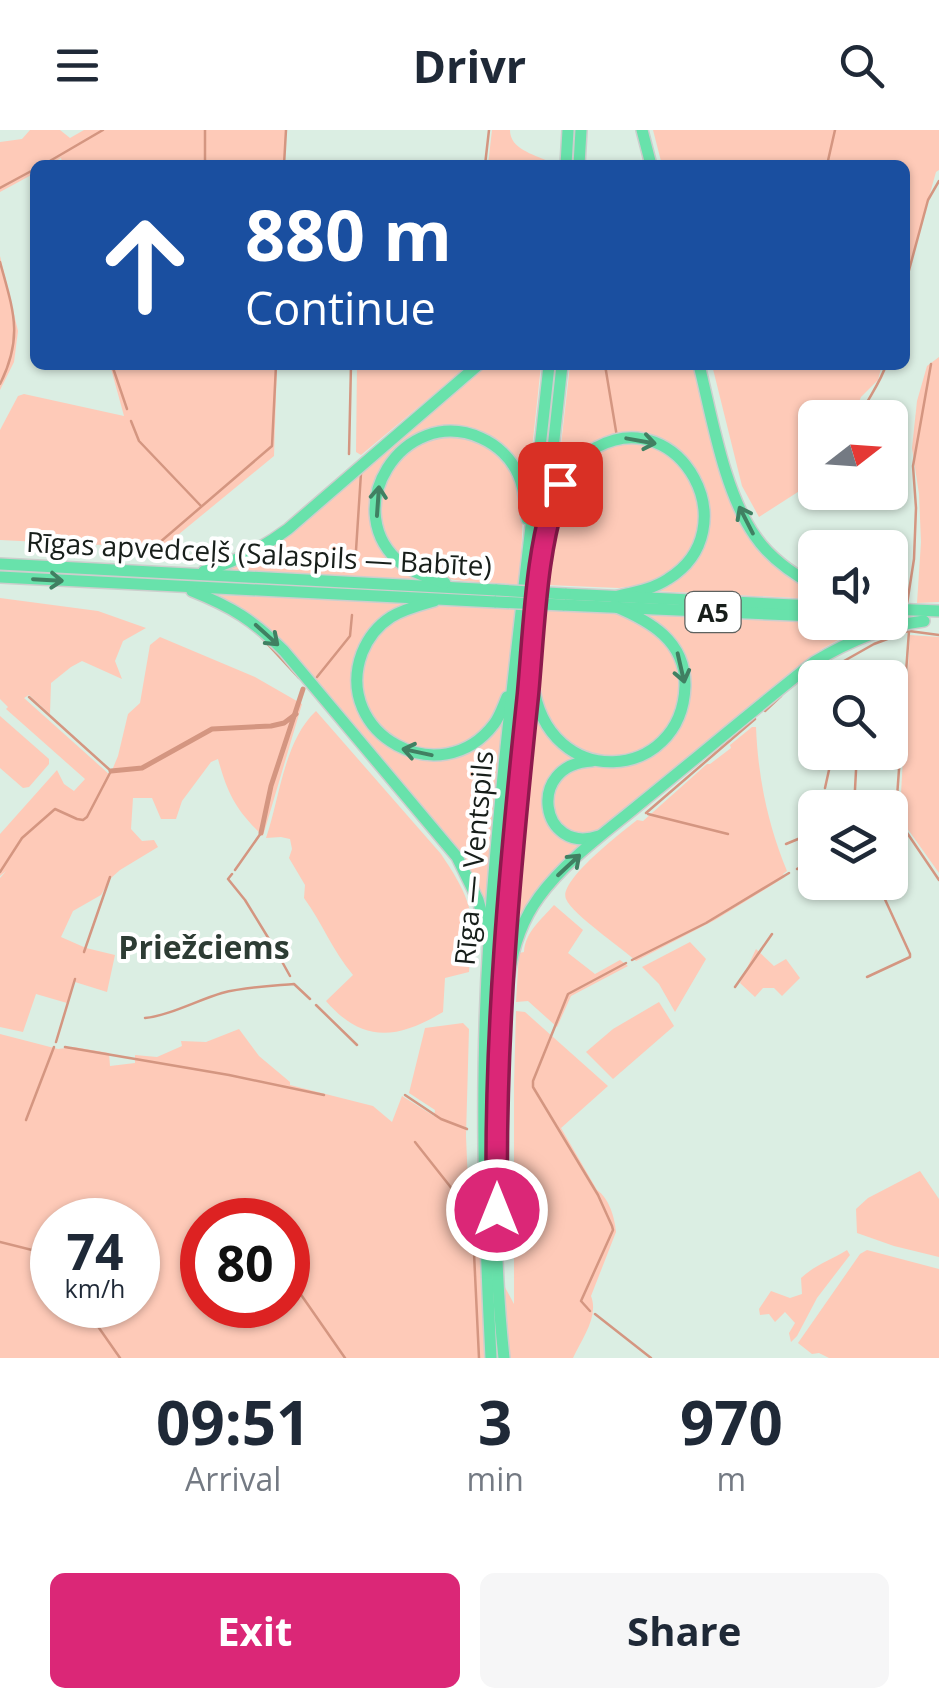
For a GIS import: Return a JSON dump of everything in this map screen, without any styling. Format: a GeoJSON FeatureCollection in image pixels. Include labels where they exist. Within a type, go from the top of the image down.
{"type":"FeatureCollection","features":[{"type":"Feature","properties":{"kind":"highway"},"geometry":{"type":"LineString","coordinates":[[566,160],[568,130]]}},
{"type":"Feature","properties":{"kind":"highway"},"geometry":{"type":"LineString","coordinates":[[579,160],[581,130]]}},
{"type":"Feature","properties":{"kind":"highway"},"geometry":{"type":"LineString","coordinates":[[642,130],[650,160]]}},
{"type":"Feature","properties":{"kind":"highway"},"geometry":{"type":"LineString","coordinates":[[192,575],[255,553],[472,370]]}},
{"type":"Feature","properties":{"kind":"highway","name":"Rīga — Ventspils"},"geometry":{"type":"LineString","coordinates":[[491,1358],[483,1187],[489,941],[547,370]]}},
{"type":"Feature","properties":{"kind":"highway","name":"Rīga — Ventspils"},"geometry":{"type":"LineString","coordinates":[[504,1358],[497,1198],[505,940],[561,370]]}},
{"type":"Feature","properties":{"kind":"highway"},"geometry":{"type":"LineString","coordinates":[[701,370],[730,485],[741,512],[769,553],[798,574]]}},
{"type":"Feature","properties":{"kind":"highway"},"geometry":{"type":"LineString","coordinates":[[459,587],[403,565],[378,528],[375,504],[380,480],[389,463],[406,447],[420,438],[444,432],[470,434],[492,444],[519,476],[530,537]]}},
{"type":"Feature","properties":{"kind":"highway"},"geometry":{"type":"LineString","coordinates":[[542,550],[560,484],[584,455],[609,441],[630,438],[672,451],[686,465],[701,492],[705,512],[701,538],[691,558],[668,579],[616,601]]}},
{"type":"Feature","properties":{"kind":"highway","name":"Rīgas apvedceļš (Salaspils — Babīte)"},"geometry":{"type":"LineString","coordinates":[[0,564],[459,587],[497,596]]}},
{"type":"Feature","properties":{"kind":"highway","name":"Rīgas apvedceļš (Salaspils — Babīte)"},"geometry":{"type":"LineString","coordinates":[[0,577],[442,598],[497,596],[798,606]]}},
{"type":"Feature","properties":{"kind":"highway"},"geometry":{"type":"LineString","coordinates":[[183,588],[228,605],[284,651],[456,856],[478,900],[489,941]]}},
{"type":"Feature","properties":{"kind":"highway"},"geometry":{"type":"LineString","coordinates":[[442,598],[392,616],[366,644],[359,665],[358,693],[374,727],[391,743],[408,751],[433,756],[455,752],[475,742],[490,728],[513,684]]}},
{"type":"Feature","properties":{"kind":"highway"},"geometry":{"type":"LineString","coordinates":[[605,833],[588,839],[568,835],[556,826],[548,806],[550,786],[558,774],[578,762],[630,759],[652,748],[676,722],[684,698],[684,668],[673,644],[616,601]]}},
{"type":"Feature","properties":{"kind":"highway","name":"Rīgas apvedceļš (Salaspils — Babīte)"},"geometry":{"type":"LineString","coordinates":[[616,601],[798,615]]}},
{"type":"Feature","properties":{"kind":"highway"},"geometry":{"type":"LineString","coordinates":[[908,611],[939,611]]}},
{"type":"Feature","properties":{"kind":"highway"},"geometry":{"type":"LineString","coordinates":[[908,616],[939,621]]}},
{"type":"Feature","properties":{"kind":"highway"},"geometry":{"type":"LineString","coordinates":[[498,1074],[510,966],[523,923],[552,881],[814,662],[884,628],[924,620]]}},
{"type":"Feature","properties":{"kind":"highway"},"geometry":{"type":"LineString","coordinates":[[531,662],[536,701],[552,733],[573,753],[596,760]]}},
{"type":"Feature","properties":{"kind":"shaded area"},"geometry":{"type":"Polygon","coordinates":[[[30,130],[60,130],[70,138],[84,130],[286,130],[284,160],[30,160],[30,176],[0,192],[0,142],[22,139],[30,130]]]}},
{"type":"Feature","properties":{"kind":"shaded area"},"geometry":{"type":"Polygon","coordinates":[[[492,130],[510,130],[518,146],[546,160],[489,160],[492,130]]]}},
{"type":"Feature","properties":{"kind":"shaded area"},"geometry":{"type":"Polygon","coordinates":[[[653,130],[939,130],[939,170],[910,265],[910,160],[661,160],[653,130]]]}},
{"type":"Feature","properties":{"kind":"shaded area"},"geometry":{"type":"Polygon","coordinates":[[[0,256],[18,331],[14,362],[0,390],[0,256]]]}},
{"type":"Feature","properties":{"kind":"shaded area"},"geometry":{"type":"Polygon","coordinates":[[[939,357],[939,602],[917,603],[921,542],[912,448],[917,401],[927,366],[939,357]]]}},
{"type":"Feature","properties":{"kind":"shaded area"},"geometry":{"type":"Polygon","coordinates":[[[111,370],[277,370],[274,456],[162,548],[0,540],[0,430],[18,396],[24,394],[124,416],[111,370]]]}},
{"type":"Feature","properties":{"kind":"shaded area"},"geometry":{"type":"Polygon","coordinates":[[[357,370],[463,370],[361,455],[356,452],[357,370]]]}},
{"type":"Feature","properties":{"kind":"shaded area"},"geometry":{"type":"Polygon","coordinates":[[[478,370],[540,370],[528,487],[516,463],[455,428],[388,460],[376,529],[420,580],[217,571],[251,556],[478,370]]]}},
{"type":"Feature","properties":{"kind":"shaded area"},"geometry":{"type":"Polygon","coordinates":[[[569,370],[695,370],[737,510],[798,581],[798,598],[655,591],[687,568],[708,510],[703,486],[680,453],[621,435],[588,448],[557,480],[569,370]]]}},
{"type":"Feature","properties":{"kind":"shaded area"},"geometry":{"type":"Polygon","coordinates":[[[713,370],[881,370],[878,380],[860,400],[798,400],[798,492],[759,517],[742,486],[713,370]]]}},
{"type":"Feature","properties":{"kind":"shaded area"},"geometry":{"type":"Polygon","coordinates":[[[452,435],[482,443],[499,454],[511,469],[521,506],[518,585],[447,579],[420,570],[403,559],[384,532],[382,491],[394,465],[415,445],[452,435]]]}},
{"type":"Feature","properties":{"kind":"shaded area"},"geometry":{"type":"Polygon","coordinates":[[[627,442],[652,445],[674,457],[697,489],[701,520],[695,544],[671,574],[647,584],[619,588],[547,585],[555,514],[567,482],[590,455],[627,442]]]}},
{"type":"Feature","properties":{"kind":"shaded area"},"geometry":{"type":"Polygon","coordinates":[[[219,595],[409,603],[369,633],[355,698],[393,748],[470,750],[484,741],[503,719],[486,908],[469,868],[426,812],[290,653],[254,618],[219,595]]]}},
{"type":"Feature","properties":{"kind":"shaded area"},"geometry":{"type":"Polygon","coordinates":[[[0,598],[98,611],[146,628],[123,641],[115,661],[122,679],[82,661],[51,683],[50,714],[29,695],[24,698],[110,775],[128,714],[140,703],[150,645],[160,637],[255,677],[302,704],[263,836],[234,801],[218,759],[211,762],[182,801],[176,819],[161,819],[152,798],[133,798],[131,829],[142,841],[154,840],[158,847],[120,870],[101,895],[73,911],[61,937],[115,955],[107,992],[75,982],[67,1003],[36,994],[23,1032],[0,1027],[0,878],[6,871],[0,876],[0,834],[57,770],[64,784],[74,791],[85,779],[6,709],[0,699],[0,598]]]}},
{"type":"Feature","properties":{"kind":"shaded area"},"geometry":{"type":"Polygon","coordinates":[[[437,606],[516,609],[508,679],[497,714],[475,736],[451,747],[426,749],[402,743],[382,730],[368,710],[362,685],[367,655],[378,634],[404,615],[437,606]]]}},
{"type":"Feature","properties":{"kind":"shaded area"},"geometry":{"type":"Polygon","coordinates":[[[544,611],[638,618],[670,646],[683,680],[681,703],[659,739],[635,754],[605,758],[574,749],[547,719],[537,684],[544,611]]]}},
{"type":"Feature","properties":{"kind":"shaded area"},"geometry":{"type":"Polygon","coordinates":[[[644,614],[798,620],[798,640],[838,640],[809,660],[798,660],[798,669],[604,832],[573,835],[554,816],[555,785],[582,766],[634,762],[683,717],[689,699],[689,678],[644,614]]]}},
{"type":"Feature","properties":{"kind":"shaded area"},"geometry":{"type":"Polygon","coordinates":[[[910,635],[939,637],[939,873],[908,829],[908,790],[901,790],[902,770],[908,770],[910,635]]]}},
{"type":"Feature","properties":{"kind":"shaded area"},"geometry":{"type":"Polygon","coordinates":[[[316,711],[441,854],[468,903],[472,928],[469,972],[445,978],[443,1012],[411,1028],[382,1033],[367,1030],[354,1025],[326,1001],[353,975],[304,898],[305,885],[289,858],[290,839],[266,838],[290,754],[305,723],[316,711]]]}},
{"type":"Feature","properties":{"kind":"shaded area"},"geometry":{"type":"Polygon","coordinates":[[[536,713],[550,738],[575,757],[551,777],[546,814],[583,844],[540,888],[518,919],[515,917],[536,713]]]}},
{"type":"Feature","properties":{"kind":"shaded area"},"geometry":{"type":"Polygon","coordinates":[[[0,716],[49,759],[29,787],[23,788],[0,768],[0,716]]]}},
{"type":"Feature","properties":{"kind":"shaded area"},"geometry":{"type":"Polygon","coordinates":[[[756,727],[765,801],[787,871],[785,877],[715,920],[636,961],[570,906],[566,891],[581,869],[606,846],[637,820],[643,821],[756,727]]]}},
{"type":"Feature","properties":{"kind":"shaded area"},"geometry":{"type":"Polygon","coordinates":[[[554,905],[583,930],[568,953],[595,974],[620,960],[628,966],[571,996],[557,1027],[528,1001],[516,1002],[519,953],[524,952],[531,932],[554,905]]]}},
{"type":"Feature","properties":{"kind":"shaded area"},"geometry":{"type":"Polygon","coordinates":[[[690,942],[706,959],[675,1012],[659,984],[642,967],[690,942]]]}},
{"type":"Feature","properties":{"kind":"shaded area"},"geometry":{"type":"Polygon","coordinates":[[[756,949],[774,966],[786,959],[800,978],[782,996],[774,988],[763,988],[755,997],[740,983],[756,949]]]}},
{"type":"Feature","properties":{"kind":"shaded area"},"geometry":{"type":"Polygon","coordinates":[[[659,1002],[674,1026],[613,1079],[586,1052],[613,1029],[659,1002]]]}},
{"type":"Feature","properties":{"kind":"shaded area"},"geometry":{"type":"Polygon","coordinates":[[[516,1011],[525,1012],[608,1086],[561,1128],[608,1203],[616,1232],[591,1296],[591,1320],[573,1358],[0,1358],[0,1034],[58,1049],[74,1047],[109,1053],[110,1066],[135,1063],[135,1055],[157,1057],[182,1046],[181,1041],[206,1042],[239,1029],[259,1056],[290,1085],[373,1106],[392,1122],[402,1096],[434,1116],[435,1110],[409,1093],[425,1028],[463,1023],[469,1029],[466,1136],[470,1230],[514,1304],[516,1011]]]}},
{"type":"Feature","properties":{"kind":"shaded area"},"geometry":{"type":"Polygon","coordinates":[[[920,1171],[939,1199],[939,1257],[857,1233],[856,1209],[868,1198],[920,1171]]]}},
{"type":"Feature","properties":{"kind":"shaded area"},"geometry":{"type":"Polygon","coordinates":[[[847,1250],[850,1255],[817,1298],[791,1342],[789,1333],[795,1323],[785,1312],[775,1322],[769,1314],[760,1315],[759,1309],[771,1291],[790,1298],[802,1294],[801,1278],[847,1250]]]}},
{"type":"Feature","properties":{"kind":"shaded area"},"geometry":{"type":"Polygon","coordinates":[[[867,1250],[939,1269],[939,1358],[829,1358],[812,1354],[798,1343],[860,1254],[867,1250]]]}},
{"type":"Feature","properties":{"kind":"waterway"},"geometry":{"type":"LineString","coordinates":[[52,160],[103,130]]}},
{"type":"Feature","properties":{"kind":"waterway"},"geometry":{"type":"LineString","coordinates":[[205,130],[205,160]]}},
{"type":"Feature","properties":{"kind":"waterway"},"geometry":{"type":"LineString","coordinates":[[284,160],[286,130]]}},
{"type":"Feature","properties":{"kind":"waterway"},"geometry":{"type":"LineString","coordinates":[[486,160],[489,130]]}},
{"type":"Feature","properties":{"kind":"waterway"},"geometry":{"type":"LineString","coordinates":[[828,160],[835,130]]}},
{"type":"Feature","properties":{"kind":"waterway"},"geometry":{"type":"LineString","coordinates":[[0,188],[30,172]]}},
{"type":"Feature","properties":{"kind":"waterway"},"geometry":{"type":"LineString","coordinates":[[910,267],[928,200],[939,181]]}},
{"type":"Feature","properties":{"kind":"waterway"},"geometry":{"type":"LineString","coordinates":[[0,262],[14,323],[12,351],[0,384]]}},
{"type":"Feature","properties":{"kind":"waterway"},"geometry":{"type":"LineString","coordinates":[[908,598],[916,508],[913,466],[931,364]]}},
{"type":"Feature","properties":{"kind":"waterway"},"geometry":{"type":"LineString","coordinates":[[114,370],[127,409]]}},
{"type":"Feature","properties":{"kind":"waterway"},"geometry":{"type":"LineString","coordinates":[[159,543],[272,446],[276,370]]}},
{"type":"Feature","properties":{"kind":"waterway"},"geometry":{"type":"LineString","coordinates":[[349,454],[351,370]]}},
{"type":"Feature","properties":{"kind":"waterway"},"geometry":{"type":"LineString","coordinates":[[606,370],[617,437]]}},
{"type":"Feature","properties":{"kind":"waterway"},"geometry":{"type":"LineString","coordinates":[[869,400],[884,370]]}},
{"type":"Feature","properties":{"kind":"waterway"},"geometry":{"type":"LineString","coordinates":[[131,421],[139,441],[201,506]]}},
{"type":"Feature","properties":{"kind":"waterway"},"geometry":{"type":"LineString","coordinates":[[355,566],[361,473]]}},
{"type":"Feature","properties":{"kind":"waterway"},"geometry":{"type":"LineString","coordinates":[[317,677],[350,636],[352,615]]}},
{"type":"Feature","properties":{"kind":"waterway"},"geometry":{"type":"LineString","coordinates":[[908,631],[939,635]]}},
{"type":"Feature","properties":{"kind":"waterway"},"geometry":{"type":"LineString","coordinates":[[909,631],[896,811],[939,880]]}},
{"type":"Feature","properties":{"kind":"waterway"},"geometry":{"type":"LineString","coordinates":[[261,637],[299,678]]}},
{"type":"Feature","properties":{"kind":"waterway"},"geometry":{"type":"LineString","coordinates":[[846,660],[885,640]]}},
{"type":"Feature","properties":{"kind":"waterway"},"geometry":{"type":"LineString","coordinates":[[261,833],[271,786],[303,689]]}},
{"type":"Feature","properties":{"kind":"waterway"},"geometry":{"type":"LineString","coordinates":[[765,711],[781,696]]}},
{"type":"Feature","properties":{"kind":"waterway"},"geometry":{"type":"LineString","coordinates":[[0,872],[22,838],[55,809],[77,819],[87,817],[111,771],[29,697]]}},
{"type":"Feature","properties":{"kind":"waterway"},"geometry":{"type":"LineString","coordinates":[[111,771],[142,768],[212,729],[271,726],[296,714]]}},
{"type":"Feature","properties":{"kind":"waterway"},"geometry":{"type":"LineString","coordinates":[[646,813],[755,719]]}},
{"type":"Feature","properties":{"kind":"waterway"},"geometry":{"type":"LineString","coordinates":[[825,788],[829,770]]}},
{"type":"Feature","properties":{"kind":"waterway"},"geometry":{"type":"LineString","coordinates":[[855,790],[856,770]]}},
{"type":"Feature","properties":{"kind":"waterway"},"geometry":{"type":"LineString","coordinates":[[648,814],[728,834]]}},
{"type":"Feature","properties":{"kind":"waterway"},"geometry":{"type":"LineString","coordinates":[[235,870],[261,833]]}},
{"type":"Feature","properties":{"kind":"waterway"},"geometry":{"type":"LineString","coordinates":[[786,844],[798,839]]}},
{"type":"Feature","properties":{"kind":"waterway"},"geometry":{"type":"LineString","coordinates":[[632,960],[706,923],[789,873]]}},
{"type":"Feature","properties":{"kind":"waterway"},"geometry":{"type":"LineString","coordinates":[[232,874],[228,879],[272,944]]}},
{"type":"Feature","properties":{"kind":"waterway"},"geometry":{"type":"LineString","coordinates":[[84,952],[110,877]]}},
{"type":"Feature","properties":{"kind":"waterway"},"geometry":{"type":"LineString","coordinates":[[867,977],[910,957],[885,900]]}},
{"type":"Feature","properties":{"kind":"waterway"},"geometry":{"type":"LineString","coordinates":[[735,987],[772,934]]}},
{"type":"Feature","properties":{"kind":"waterway"},"geometry":{"type":"LineString","coordinates":[[275,949],[290,976]]}},
{"type":"Feature","properties":{"kind":"waterway"},"geometry":{"type":"LineString","coordinates":[[590,1311],[581,1301],[613,1230],[598,1195],[533,1081],[568,994],[626,963]]}},
{"type":"Feature","properties":{"kind":"waterway"},"geometry":{"type":"LineString","coordinates":[[56,1042],[75,979]]}},
{"type":"Feature","properties":{"kind":"waterway"},"geometry":{"type":"LineString","coordinates":[[145,1018],[249,988],[294,984],[310,999]]}},
{"type":"Feature","properties":{"kind":"waterway"},"geometry":{"type":"LineString","coordinates":[[316,1005],[357,1045]]}},
{"type":"Feature","properties":{"kind":"waterway"},"geometry":{"type":"LineString","coordinates":[[26,1120],[54,1047]]}},
{"type":"Feature","properties":{"kind":"waterway"},"geometry":{"type":"LineString","coordinates":[[65,1047],[324,1095]]}},
{"type":"Feature","properties":{"kind":"waterway"},"geometry":{"type":"LineString","coordinates":[[405,1095],[441,1119],[467,1129]]}},
{"type":"Feature","properties":{"kind":"waterway"},"geometry":{"type":"LineString","coordinates":[[415,1142],[464,1204]]}},
{"type":"Feature","properties":{"kind":"waterway"},"geometry":{"type":"LineString","coordinates":[[0,1242],[30,1250]]}},
{"type":"Feature","properties":{"kind":"waterway"},"geometry":{"type":"LineString","coordinates":[[474,1253],[479,1358]]}},
{"type":"Feature","properties":{"kind":"waterway"},"geometry":{"type":"LineString","coordinates":[[310,1308],[345,1358]]}},
{"type":"Feature","properties":{"kind":"waterway"},"geometry":{"type":"LineString","coordinates":[[595,1314],[651,1358]]}},
{"type":"Feature","properties":{"kind":"waterway"},"geometry":{"type":"LineString","coordinates":[[99,1328],[120,1358]]}},
{"type":"Feature","properties":{"kind":"district","name":"Priežciems"},"geometry":{"type":"Point","coordinates":[204,946]}},
{"type":"Feature","properties":{"kind":"route"},"geometry":{"type":"LineString","coordinates":[[497,1210],[498,1074],[516,808],[542,550],[560,484]]}}]}
